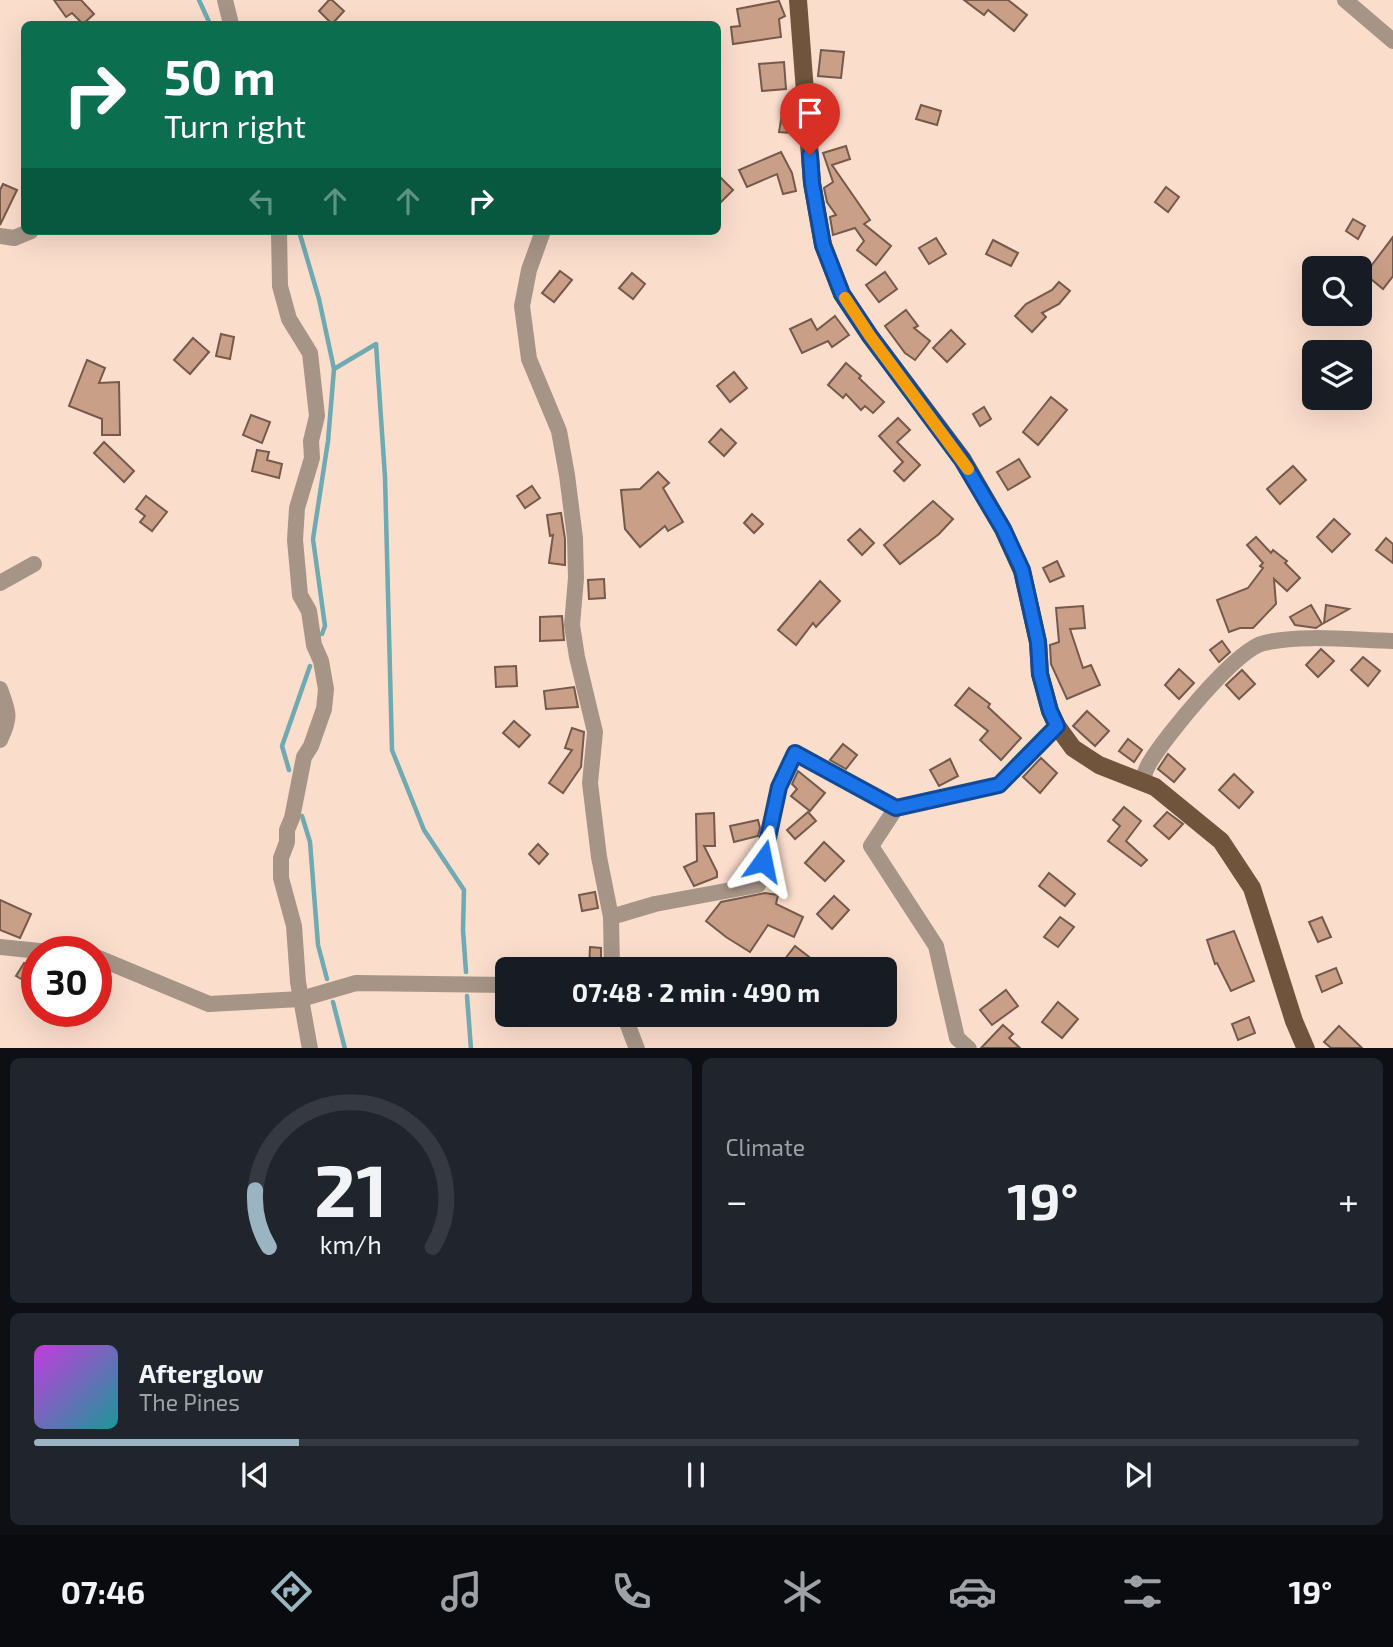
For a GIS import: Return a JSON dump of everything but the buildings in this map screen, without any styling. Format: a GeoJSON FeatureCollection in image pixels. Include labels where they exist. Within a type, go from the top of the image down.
{"type":"FeatureCollection","features":[{"type":"Feature","properties":{"kind":"main road"},"geometry":{"type":"LineString","coordinates":[[797,0],[812,183],[823,245],[842,294],[962,460],[1003,529],[1022,570],[1038,642],[1040,674],[1057,726],[1073,748],[1099,765],[1155,787],[1222,841],[1252,888],[1294,1021],[1306,1048]]}},
{"type":"Feature","properties":{"kind":"street"},"geometry":{"type":"LineString","coordinates":[[225,0],[230,21]]}},
{"type":"Feature","properties":{"kind":"street"},"geometry":{"type":"LineString","coordinates":[[1345,0],[1393,41]]}},
{"type":"Feature","properties":{"kind":"street"},"geometry":{"type":"LineString","coordinates":[[0,236],[14,238],[21,235]]}},
{"type":"Feature","properties":{"kind":"street"},"geometry":{"type":"LineString","coordinates":[[279,235],[280,286],[289,320],[310,354],[317,416],[311,441],[312,458],[297,508],[295,540],[300,595],[309,611],[314,645],[321,661],[326,689],[324,709],[311,746],[304,757],[287,842],[281,858],[284,896],[294,926],[301,999],[310,1048]]}},
{"type":"Feature","properties":{"kind":"street"},"geometry":{"type":"LineString","coordinates":[[542,235],[529,270],[522,306],[529,359],[559,431],[567,475],[575,538],[576,578],[572,625],[595,732],[590,783],[599,857],[611,917],[612,957]]}},
{"type":"Feature","properties":{"kind":"street"},"geometry":{"type":"LineString","coordinates":[[0,583],[34,564]]}},
{"type":"Feature","properties":{"kind":"street"},"geometry":{"type":"LineString","coordinates":[[1142,782],[1147,765],[1167,737],[1228,668],[1255,646],[1282,640],[1393,641]]}},
{"type":"Feature","properties":{"kind":"street"},"geometry":{"type":"LineString","coordinates":[[0,689],[7,708],[8,723],[0,740]]}},
{"type":"Feature","properties":{"kind":"street"},"geometry":{"type":"LineString","coordinates":[[611,917],[655,904],[758,886],[779,787],[795,753],[896,808],[999,785],[1057,726]]}},
{"type":"Feature","properties":{"kind":"street"},"geometry":{"type":"LineString","coordinates":[[896,808],[871,846],[936,946],[959,1045]]}},
{"type":"Feature","properties":{"kind":"street"},"geometry":{"type":"LineString","coordinates":[[0,947],[21,949]]}},
{"type":"Feature","properties":{"kind":"street"},"geometry":{"type":"LineString","coordinates":[[112,964],[209,1004],[301,999],[356,983],[495,985]]}},
{"type":"Feature","properties":{"kind":"street"},"geometry":{"type":"LineString","coordinates":[[629,1027],[637,1048]]}},
{"type":"Feature","properties":{"kind":"waterway"},"geometry":{"type":"LineString","coordinates":[[199,0],[209,21]]}},
{"type":"Feature","properties":{"kind":"waterway"},"geometry":{"type":"LineString","coordinates":[[300,235],[319,299],[334,369],[376,344],[385,477],[392,750],[424,830],[464,890],[466,972]]}},
{"type":"Feature","properties":{"kind":"waterway"},"geometry":{"type":"LineString","coordinates":[[322,634],[325,626],[313,539],[328,441],[334,369]]}},
{"type":"Feature","properties":{"kind":"waterway"},"geometry":{"type":"LineString","coordinates":[[289,770],[282,746],[310,666]]}},
{"type":"Feature","properties":{"kind":"waterway"},"geometry":{"type":"LineString","coordinates":[[302,816],[310,842],[318,945],[327,979]]}},
{"type":"Feature","properties":{"kind":"waterway"},"geometry":{"type":"LineString","coordinates":[[467,996],[471,1048]]}},
{"type":"Feature","properties":{"kind":"waterway"},"geometry":{"type":"LineString","coordinates":[[333,1002],[345,1048]]}},
{"type":"Feature","properties":{"kind":"slow traffic"},"geometry":{"type":"LineString","coordinates":[[845,298],[968,469]]}},
{"type":"Feature","properties":{"kind":"route"},"geometry":{"type":"LineString","coordinates":[[763,861],[779,787],[795,753],[896,808],[999,785],[1057,726],[1040,674],[1038,642],[1022,570],[1003,529],[962,460],[842,294],[823,245],[810,155]]}}]}
